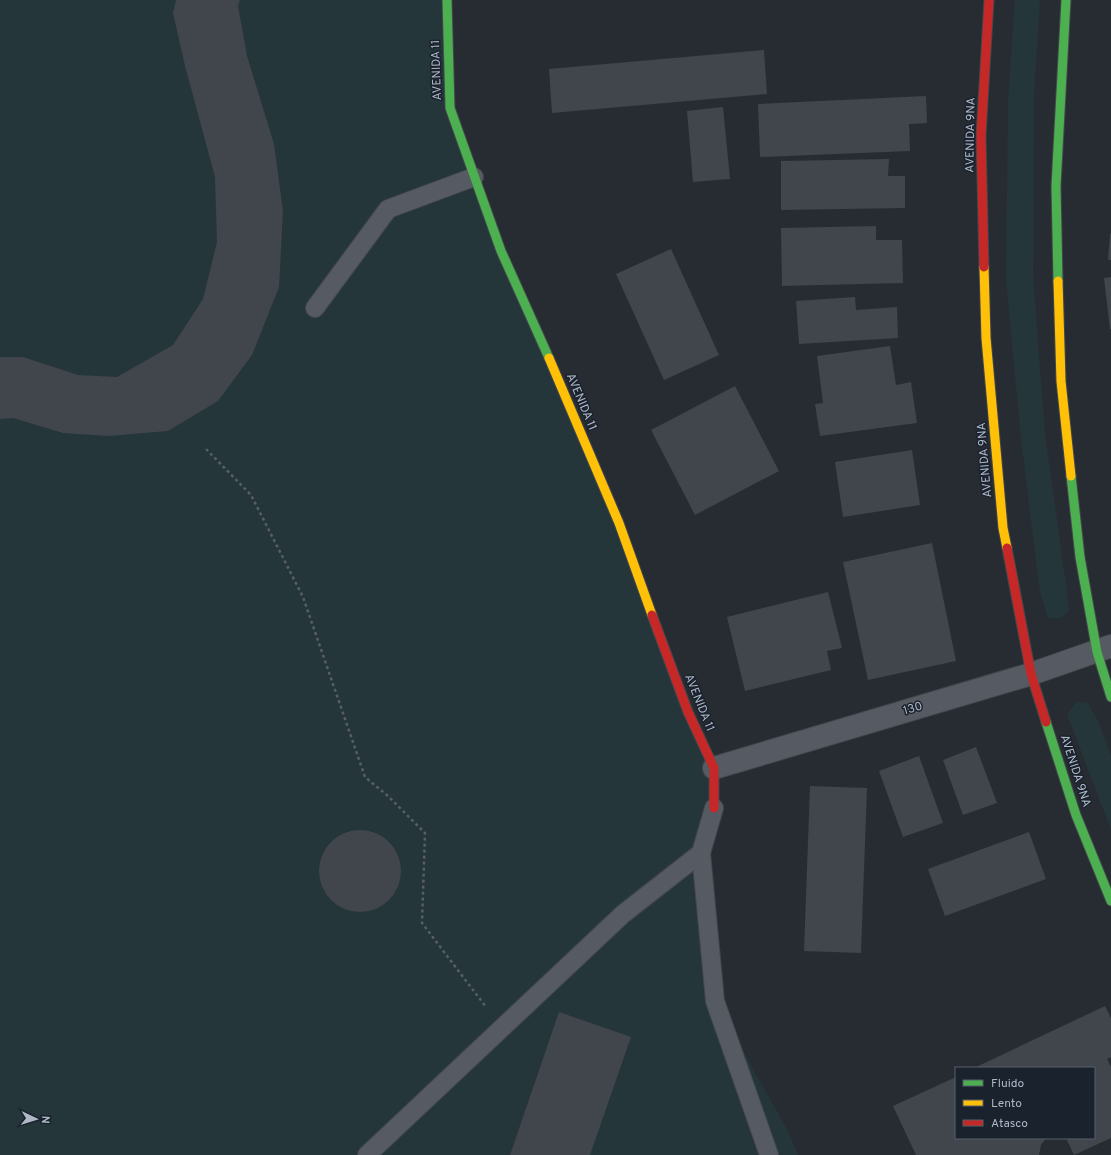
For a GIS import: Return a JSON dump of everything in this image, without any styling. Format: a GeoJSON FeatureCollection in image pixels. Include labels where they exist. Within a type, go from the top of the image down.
{"type":"FeatureCollection","features":[{"type":"Feature","properties":{"kind":"main road","name":"AVENIDA 11"},"geometry":{"type":"LineString","coordinates":[[447,0],[450,108],[501,251],[566,396],[620,523],[688,712],[714,768],[714,808]]}},
{"type":"Feature","properties":{"kind":"main road","name":"AVENIDA 9NA"},"geometry":{"type":"LineString","coordinates":[[989,0],[981,136],[986,338],[1003,528],[1031,674],[1076,815],[1111,901]]}},
{"type":"Feature","properties":{"kind":"main road"},"geometry":{"type":"LineString","coordinates":[[1066,0],[1056,186],[1061,381],[1080,556],[1104,649],[1111,697]]}},
{"type":"Feature","properties":{"kind":"street","name":"130"},"geometry":{"type":"LineString","coordinates":[[714,768],[1031,674],[1104,649]]}},
{"type":"Feature","properties":{"kind":"lane"},"geometry":{"type":"LineString","coordinates":[[315,308],[388,209],[474,177]]}},
{"type":"Feature","properties":{"kind":"lane"},"geometry":{"type":"LineString","coordinates":[[714,808],[701,853],[715,1001],[769,1155]]}},
{"type":"Feature","properties":{"kind":"lane"},"geometry":{"type":"LineString","coordinates":[[367,1155],[623,914],[701,853]]}},
{"type":"Feature","properties":{"kind":"path"},"geometry":{"type":"LineString","coordinates":[[206,449],[251,496],[304,597],[365,777],[388,796],[425,833],[422,923],[502,1028]]}},
{"type":"Feature","properties":{"kind":"shaded area"},"geometry":{"type":"Polygon","coordinates":[[[0,0],[447,0],[450,108],[714,768],[701,853],[715,1001],[788,1131],[798,1155],[0,1155],[0,0]]]}},
{"type":"Feature","properties":{"kind":"shaded area"},"geometry":{"type":"Polygon","coordinates":[[[1015,0],[1040,0],[1034,94],[1033,275],[1045,434],[1069,611],[1060,618],[1048,618],[1040,592],[1021,439],[1006,280],[1008,101],[1015,0]]]}},
{"type":"Feature","properties":{"kind":"shaded area"},"geometry":{"type":"Polygon","coordinates":[[[1077,702],[1088,703],[1099,723],[1111,755],[1111,830],[1067,714],[1077,702]]]}},
{"type":"Feature","properties":{"kind":"building"},"geometry":{"type":"Polygon","coordinates":[[[176,0],[240,0],[238,6],[247,56],[274,144],[283,211],[279,287],[252,355],[218,401],[168,431],[109,436],[63,433],[13,418],[0,419],[0,357],[23,357],[78,375],[117,377],[173,345],[203,299],[217,242],[215,177],[185,66],[173,13],[176,0]]]}},
{"type":"Feature","properties":{"kind":"building"},"geometry":{"type":"Polygon","coordinates":[[[764,50],[767,94],[552,113],[549,69],[764,50]]]}},
{"type":"Feature","properties":{"kind":"building"},"geometry":{"type":"Polygon","coordinates":[[[926,96],[927,123],[909,124],[910,151],[760,157],[758,104],[926,96]]]}},
{"type":"Feature","properties":{"kind":"building"},"geometry":{"type":"Polygon","coordinates":[[[723,107],[730,179],[693,182],[687,111],[723,107]]]}},
{"type":"Feature","properties":{"kind":"building"},"geometry":{"type":"Polygon","coordinates":[[[889,159],[888,176],[905,176],[905,208],[781,210],[781,161],[889,159]]]}},
{"type":"Feature","properties":{"kind":"building"},"geometry":{"type":"Polygon","coordinates":[[[876,226],[876,240],[902,240],[903,283],[782,286],[781,228],[876,226]]]}},
{"type":"Feature","properties":{"kind":"building"},"geometry":{"type":"Polygon","coordinates":[[[1110,234],[1111,260],[1108,260],[1110,234]]]}},
{"type":"Feature","properties":{"kind":"building"},"geometry":{"type":"Polygon","coordinates":[[[671,249],[719,355],[664,380],[616,274],[671,249]]]}},
{"type":"Feature","properties":{"kind":"building"},"geometry":{"type":"Polygon","coordinates":[[[1111,277],[1111,329],[1110,329],[1104,278],[1111,277]]]}},
{"type":"Feature","properties":{"kind":"building"},"geometry":{"type":"Polygon","coordinates":[[[855,297],[856,310],[897,307],[898,338],[799,344],[796,301],[855,297]]]}},
{"type":"Feature","properties":{"kind":"building"},"geometry":{"type":"Polygon","coordinates":[[[890,346],[896,385],[911,382],[917,423],[820,436],[815,404],[823,403],[817,356],[890,346]]]}},
{"type":"Feature","properties":{"kind":"building"},"geometry":{"type":"Polygon","coordinates":[[[735,386],[779,471],[695,515],[651,430],[735,386]]]}},
{"type":"Feature","properties":{"kind":"building"},"geometry":{"type":"Polygon","coordinates":[[[912,450],[920,505],[843,517],[835,462],[912,450]]]}},
{"type":"Feature","properties":{"kind":"building"},"geometry":{"type":"Polygon","coordinates":[[[932,543],[956,661],[868,680],[843,562],[932,543]]]}},
{"type":"Feature","properties":{"kind":"building"},"geometry":{"type":"Polygon","coordinates":[[[828,592],[842,648],[827,651],[831,670],[745,691],[727,617],[828,592]]]}},
{"type":"Feature","properties":{"kind":"building"},"geometry":{"type":"Polygon","coordinates":[[[976,747],[997,803],[963,815],[943,760],[976,747]]]}},
{"type":"Feature","properties":{"kind":"building"},"geometry":{"type":"Polygon","coordinates":[[[919,756],[943,823],[903,837],[879,771],[919,756]]]}},
{"type":"Feature","properties":{"kind":"building"},"geometry":{"type":"Polygon","coordinates":[[[810,786],[867,788],[861,953],[804,951],[810,786]]]}},
{"type":"Feature","properties":{"kind":"building"},"geometry":{"type":"Polygon","coordinates":[[[352,830],[368,830],[383,837],[394,848],[401,863],[401,879],[398,887],[389,900],[376,909],[368,912],[352,912],[337,905],[326,894],[319,879],[319,863],[326,848],[337,837],[352,830]]]}},
{"type":"Feature","properties":{"kind":"building"},"geometry":{"type":"Polygon","coordinates":[[[1029,832],[1046,879],[945,916],[928,869],[1029,832]]]}},
{"type":"Feature","properties":{"kind":"building"},"geometry":{"type":"Polygon","coordinates":[[[1105,1006],[1111,1018],[1111,1057],[1107,1059],[1111,1067],[1111,1138],[1074,1155],[1066,1139],[1095,1139],[1095,1067],[976,1067],[1105,1006]]]}},
{"type":"Feature","properties":{"kind":"building"},"geometry":{"type":"Polygon","coordinates":[[[559,1012],[631,1037],[590,1155],[510,1155],[559,1012]]]}},
{"type":"Feature","properties":{"kind":"building"},"geometry":{"type":"Polygon","coordinates":[[[955,1077],[955,1139],[1045,1139],[1041,1145],[1039,1155],[916,1155],[893,1106],[955,1077]]]}},
{"type":"Feature","properties":{"kind":"traffic: fast"},"geometry":{"type":"LineString","coordinates":[[447,0],[450,108],[501,251],[549,358]]}},
{"type":"Feature","properties":{"kind":"traffic: fast"},"geometry":{"type":"LineString","coordinates":[[1058,281],[1056,186],[1066,0]]}},
{"type":"Feature","properties":{"kind":"traffic: fast"},"geometry":{"type":"LineString","coordinates":[[1071,476],[1080,557],[1097,652],[1111,697]]}},
{"type":"Feature","properties":{"kind":"traffic: fast"},"geometry":{"type":"LineString","coordinates":[[1046,722],[1076,815],[1111,901]]}},
{"type":"Feature","properties":{"kind":"traffic: slow"},"geometry":{"type":"LineString","coordinates":[[984,267],[986,338],[1003,528],[1007,548]]}},
{"type":"Feature","properties":{"kind":"traffic: slow"},"geometry":{"type":"LineString","coordinates":[[1058,281],[1061,381],[1071,476]]}},
{"type":"Feature","properties":{"kind":"traffic: slow"},"geometry":{"type":"LineString","coordinates":[[549,358],[619,523],[652,615]]}},
{"type":"Feature","properties":{"kind":"traffic: jam"},"geometry":{"type":"LineString","coordinates":[[984,267],[981,136],[989,0]]}},
{"type":"Feature","properties":{"kind":"traffic: jam"},"geometry":{"type":"LineString","coordinates":[[1007,548],[1031,674],[1046,722]]}},
{"type":"Feature","properties":{"kind":"traffic: jam"},"geometry":{"type":"LineString","coordinates":[[652,615],[688,712],[714,768],[714,808]]}}]}
